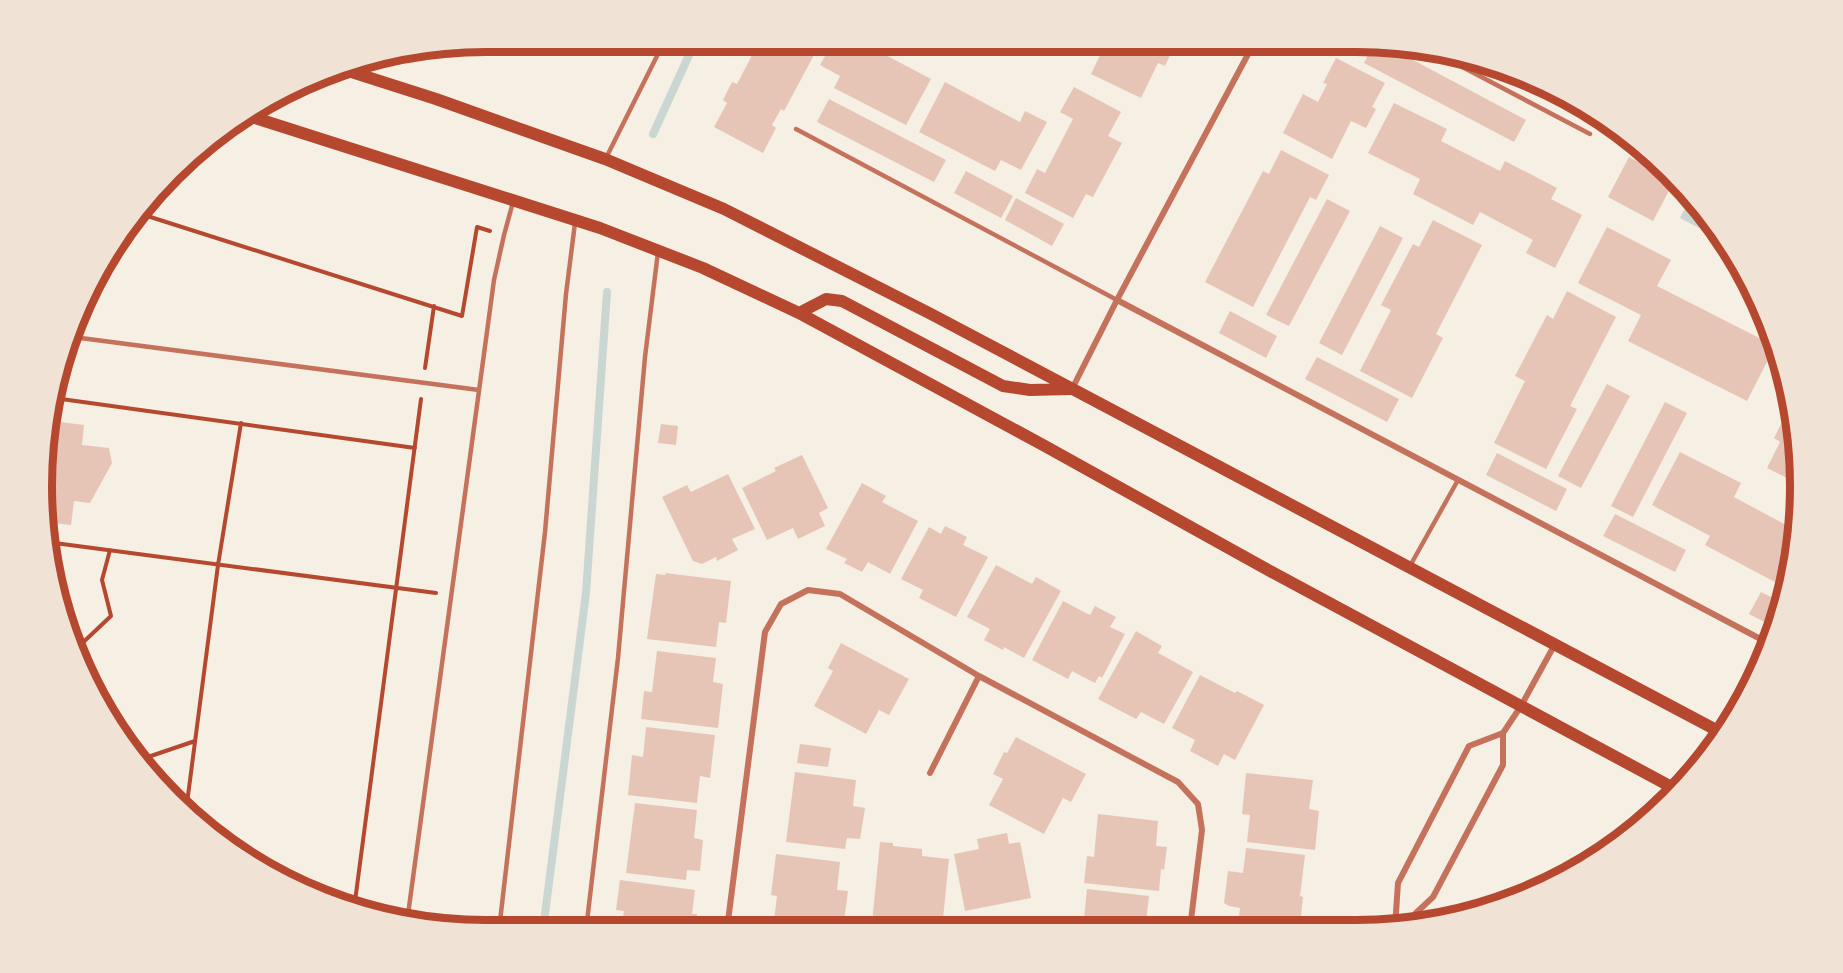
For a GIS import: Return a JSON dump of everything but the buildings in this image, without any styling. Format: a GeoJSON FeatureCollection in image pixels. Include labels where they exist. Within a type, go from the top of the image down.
{"type":"FeatureCollection","features":[{"type":"Feature","properties":{"kind":"main road"},"geometry":{"type":"LineString","coordinates":[[355,73],[436,99],[605,159],[724,209],[836,265],[1716,729]]}},
{"type":"Feature","properties":{"kind":"main road"},"geometry":{"type":"LineString","coordinates":[[257,119],[575,220],[703,268],[799,313],[1004,423],[1270,571],[1670,786]]}},
{"type":"Feature","properties":{"kind":"main road"},"geometry":{"type":"LineString","coordinates":[[799,313],[826,299],[842,301],[1003,386],[1030,390],[1072,389]]}},
{"type":"Feature","properties":{"kind":"street"},"geometry":{"type":"LineString","coordinates":[[1072,389],[1249,52]]}},
{"type":"Feature","properties":{"kind":"street"},"geometry":{"type":"LineString","coordinates":[[1117,300],[1762,640]]}},
{"type":"Feature","properties":{"kind":"street"},"geometry":{"type":"LineString","coordinates":[[728,920],[765,632],[781,604],[808,590],[840,594],[979,676],[1178,782],[1198,804],[1202,830],[1191,920]]}},
{"type":"Feature","properties":{"kind":"street"},"geometry":{"type":"LineString","coordinates":[[1411,917],[1433,897],[1503,765],[1503,733],[1521,706],[1555,644]]}},
{"type":"Feature","properties":{"kind":"street"},"geometry":{"type":"LineString","coordinates":[[930,773],[979,676]]}},
{"type":"Feature","properties":{"kind":"street"},"geometry":{"type":"LineString","coordinates":[[1396,919],[1398,883],[1469,746],[1503,733]]}},
{"type":"Feature","properties":{"kind":"lane"},"geometry":{"type":"LineString","coordinates":[[605,159],[659,52]]}},
{"type":"Feature","properties":{"kind":"lane"},"geometry":{"type":"LineString","coordinates":[[1458,65],[1590,134]]}},
{"type":"Feature","properties":{"kind":"lane"},"geometry":{"type":"LineString","coordinates":[[796,129],[1117,300]]}},
{"type":"Feature","properties":{"kind":"lane"},"geometry":{"type":"LineString","coordinates":[[408,913],[494,280],[514,200]]}},
{"type":"Feature","properties":{"kind":"lane"},"geometry":{"type":"LineString","coordinates":[[500,920],[545,532],[566,294],[575,220]]}},
{"type":"Feature","properties":{"kind":"lane"},"geometry":{"type":"LineString","coordinates":[[587,920],[618,657],[645,357],[658,250]]}},
{"type":"Feature","properties":{"kind":"lane"},"geometry":{"type":"LineString","coordinates":[[79,338],[479,390]]}},
{"type":"Feature","properties":{"kind":"lane"},"geometry":{"type":"LineString","coordinates":[[1410,567],[1458,480]]}},
{"type":"Feature","properties":{"kind":"path"},"geometry":{"type":"LineString","coordinates":[[147,216],[462,316],[477,227],[504,235]]}},
{"type":"Feature","properties":{"kind":"path"},"geometry":{"type":"LineString","coordinates":[[62,399],[415,448]]}},
{"type":"Feature","properties":{"kind":"path"},"geometry":{"type":"LineString","coordinates":[[188,800],[218,565],[241,423]]}},
{"type":"Feature","properties":{"kind":"path"},"geometry":{"type":"LineString","coordinates":[[355,900],[410,490]]}},
{"type":"Feature","properties":{"kind":"path"},"geometry":{"type":"LineString","coordinates":[[56,543],[451,596]]}},
{"type":"Feature","properties":{"kind":"path"},"geometry":{"type":"LineString","coordinates":[[82,643],[111,616],[102,580],[110,550]]}},
{"type":"Feature","properties":{"kind":"path"},"geometry":{"type":"LineString","coordinates":[[147,757],[195,741]]}},
{"type":"Feature","properties":{"kind":"path"},"geometry":{"type":"LineString","coordinates":[[182,795],[188,797]]}},
{"type":"Feature","properties":{"kind":"shaded area"},"geometry":{"type":"Polygon","coordinates":[[[1687,205],[1705,227],[1703,230],[1680,218],[1687,205]]]}},
{"type":"Feature","properties":{"kind":"waterway"},"geometry":{"type":"LineString","coordinates":[[653,134],[690,52]]}},
{"type":"Feature","properties":{"kind":"waterway"},"geometry":{"type":"LineString","coordinates":[[544,920],[586,593],[607,292]]}}]}
